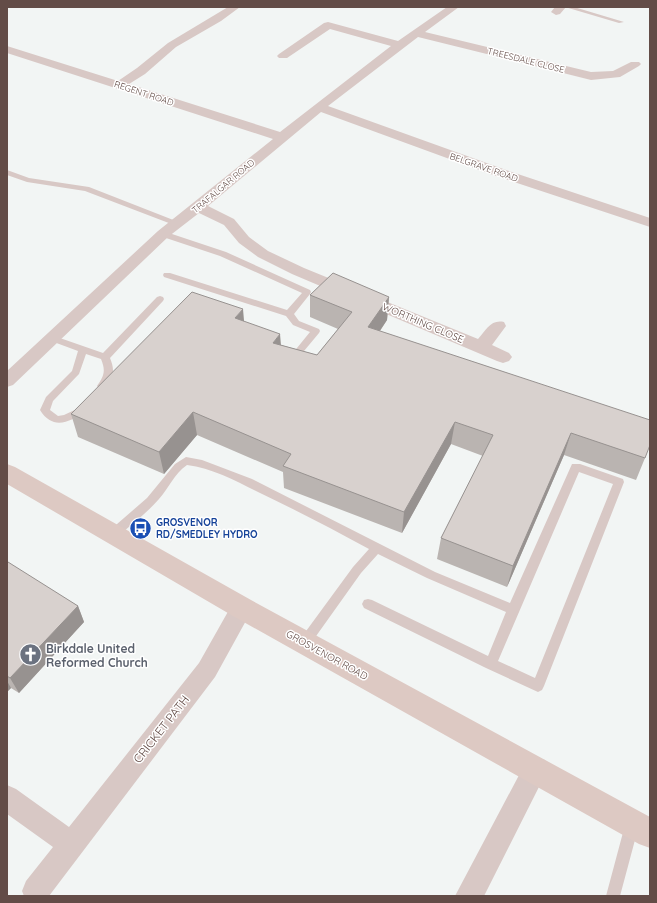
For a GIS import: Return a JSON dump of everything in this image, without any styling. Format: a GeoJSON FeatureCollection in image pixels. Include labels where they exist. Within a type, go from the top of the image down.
{"type":"FeatureCollection","features":[{"type":"Feature","properties":{"kind":"street"},"geometry":{"type":"LineString","coordinates":[[119,85],[141,71],[172,45],[235,7]]}},
{"type":"Feature","properties":{"kind":"street","name":"TRAFALGAR ROAD"},"geometry":{"type":"LineString","coordinates":[[7,381],[163,234],[198,208],[281,137],[319,107],[416,33],[454,7]]}},
{"type":"Feature","properties":{"kind":"street"},"geometry":{"type":"LineString","coordinates":[[284,56],[328,25],[400,45]]}},
{"type":"Feature","properties":{"kind":"street","name":"TREESDALE CLOSE"},"geometry":{"type":"LineString","coordinates":[[416,33],[591,76],[616,74],[635,64]]}},
{"type":"Feature","properties":{"kind":"street","name":"REGENT ROAD"},"geometry":{"type":"LineString","coordinates":[[7,49],[281,137]]}},
{"type":"Feature","properties":{"kind":"street","name":"BELGRAVE ROAD"},"geometry":{"type":"LineString","coordinates":[[319,107],[501,173],[650,223]]}},
{"type":"Feature","properties":{"kind":"street","name":"WORTHING CLOSE"},"geometry":{"type":"LineString","coordinates":[[198,208],[229,222],[244,240],[263,254],[298,271],[503,357]]}},
{"type":"Feature","properties":{"kind":"street"},"geometry":{"type":"LineString","coordinates":[[481,347],[498,326]]}},
{"type":"Feature","properties":{"kind":"street","name":"GROSVENOR ROAD"},"geometry":{"type":"LineString","coordinates":[[7,473],[242,608],[641,828]]}},
{"type":"Feature","properties":{"kind":"street","name":"CRICKET PATH"},"geometry":{"type":"LineString","coordinates":[[36,891],[206,670],[242,608]]}},
{"type":"Feature","properties":{"kind":"street"},"geometry":{"type":"LineString","coordinates":[[469,896],[536,769]]}},
{"type":"Feature","properties":{"kind":"street"},"geometry":{"type":"LineString","coordinates":[[7,798],[72,845]]}},
{"type":"Feature","properties":{"kind":"lane"},"geometry":{"type":"LineString","coordinates":[[568,7],[621,22]]}},
{"type":"Feature","properties":{"kind":"lane"},"geometry":{"type":"LineString","coordinates":[[7,172],[27,180],[86,189],[177,223]]}},
{"type":"Feature","properties":{"kind":"lane"},"geometry":{"type":"LineString","coordinates":[[163,234],[223,254],[307,292],[289,314]]}},
{"type":"Feature","properties":{"kind":"lane"},"geometry":{"type":"LineString","coordinates":[[167,275],[289,314],[296,324],[316,331],[288,365]]}},
{"type":"Feature","properties":{"kind":"lane"},"geometry":{"type":"LineString","coordinates":[[105,357],[160,299]]}},
{"type":"Feature","properties":{"kind":"lane"},"geometry":{"type":"LineString","coordinates":[[54,338],[105,357],[110,369],[109,378],[96,394]]}},
{"type":"Feature","properties":{"kind":"lane"},"geometry":{"type":"LineString","coordinates":[[83,350],[76,372],[49,399],[45,410],[48,416],[59,420],[70,417],[83,409],[87,404]]}},
{"type":"Feature","properties":{"kind":"lane"},"geometry":{"type":"LineString","coordinates":[[113,534],[140,512],[180,465],[186,461],[193,461],[207,465],[258,486],[431,575],[514,610]]}},
{"type":"Feature","properties":{"kind":"lane"},"geometry":{"type":"LineString","coordinates":[[368,604],[490,664],[538,686],[619,482],[576,467],[490,664]]}},
{"type":"Feature","properties":{"kind":"lane"},"geometry":{"type":"LineString","coordinates":[[305,642],[357,570],[377,548]]}},
{"type":"Feature","properties":{"kind":"lane"},"geometry":{"type":"LineString","coordinates":[[613,896],[641,828]]}},
{"type":"Feature","properties":{"kind":"building"},"geometry":{"type":"Polygon","coordinates":[[[333,273],[389,297],[368,327],[650,420],[650,445],[645,458],[571,433],[513,566],[441,538],[493,435],[455,422],[404,512],[283,466],[291,454],[193,412],[159,452],[71,414],[192,292],[243,309],[235,318],[280,334],[273,343],[317,355],[352,312],[310,295],[333,273]]]}},
{"type":"Feature","properties":{"kind":"building","name":"Birkdale United Reformed Church"},"geometry":{"type":"Polygon","coordinates":[[[8,562],[78,606],[10,678],[7,676],[8,562]]]}},
{"type":"Feature","properties":{"kind":"place","name":"GROSVENOR RD/SMEDLEY HYDRO"},"geometry":{"type":"Point","coordinates":[141,528]}},
{"type":"Feature","properties":{"kind":"place","name":"Birkdale United Reformed Church"},"geometry":{"type":"Point","coordinates":[31,655]}}]}
